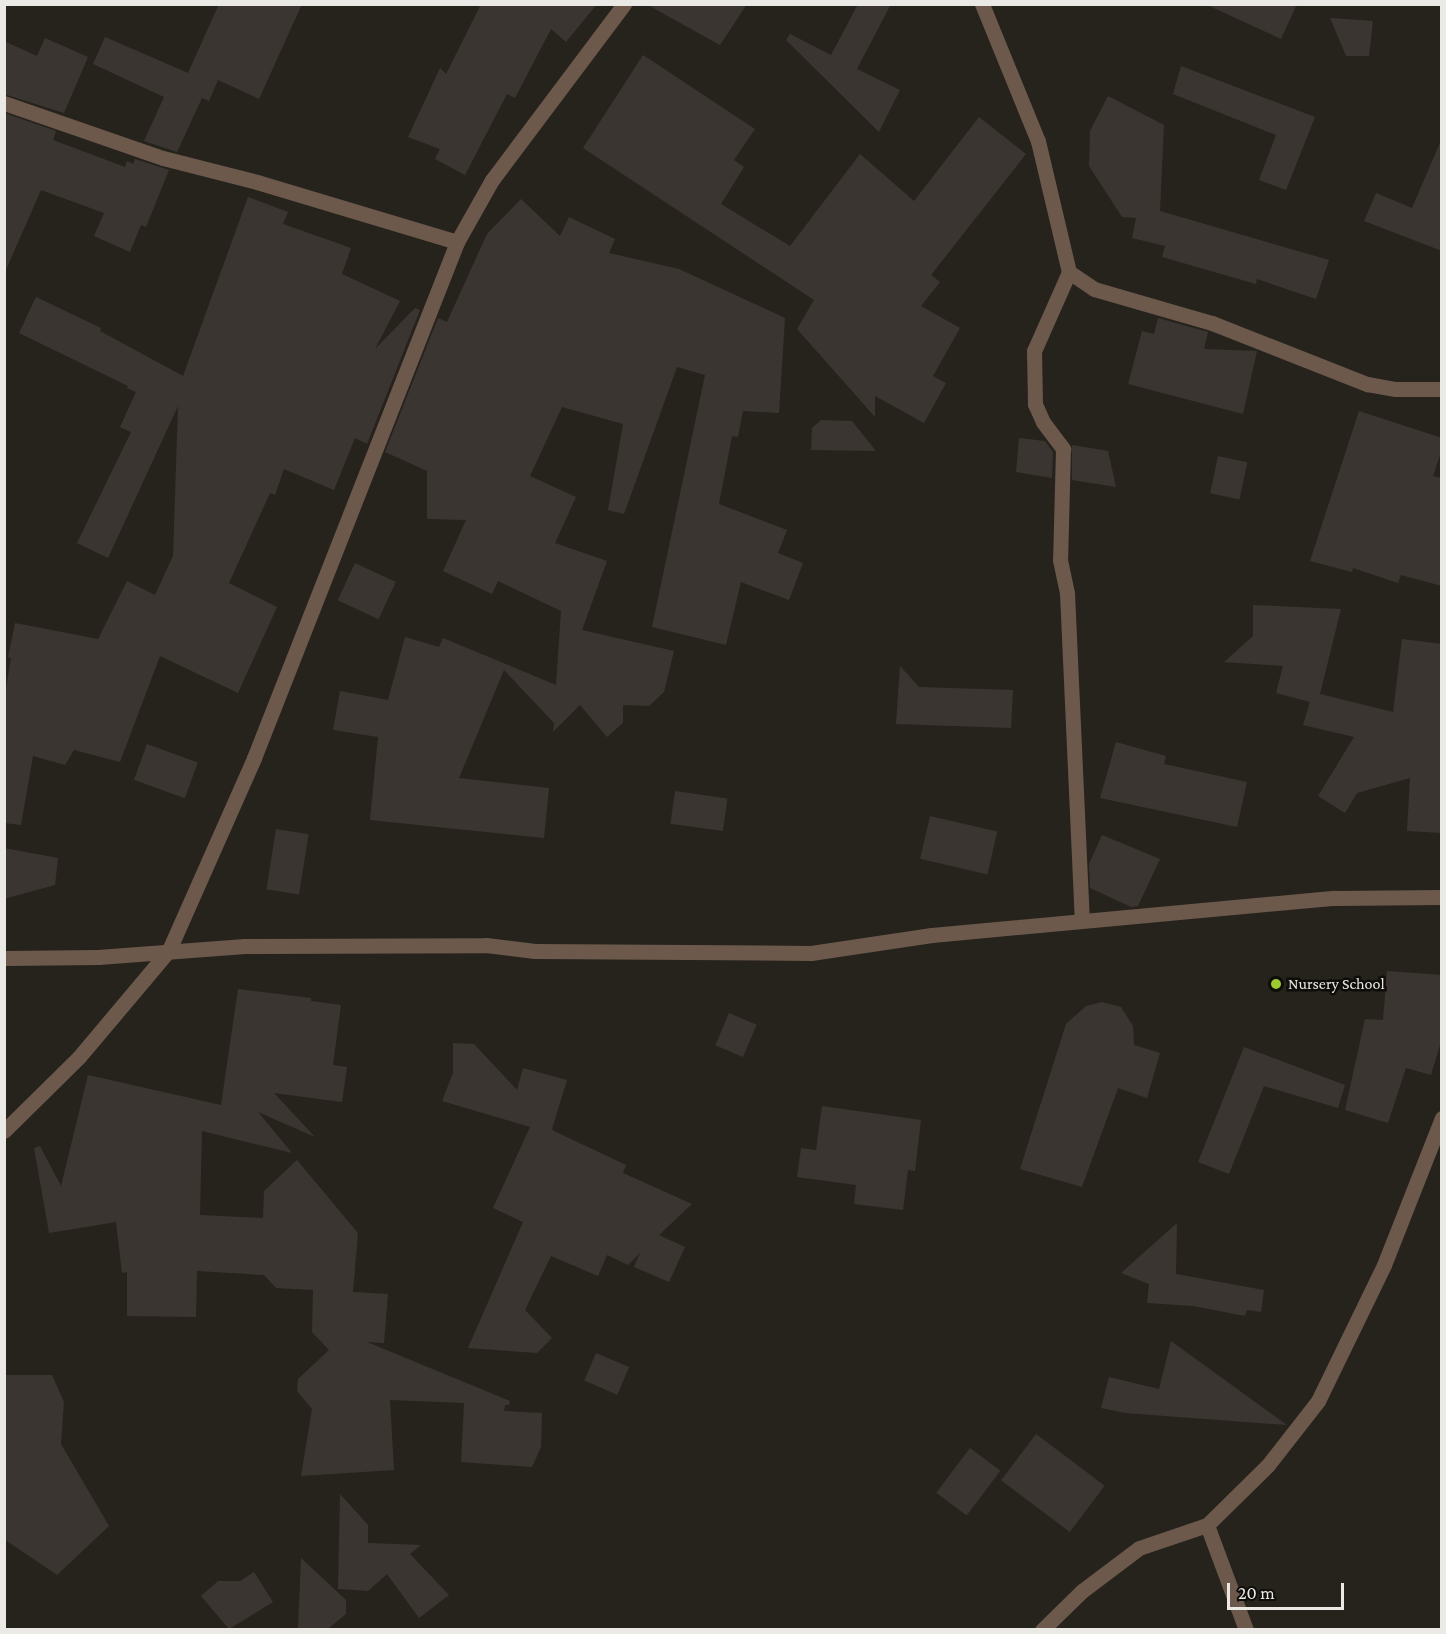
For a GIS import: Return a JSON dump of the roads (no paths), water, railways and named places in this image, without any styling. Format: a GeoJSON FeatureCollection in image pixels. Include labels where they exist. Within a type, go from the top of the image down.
{"type":"FeatureCollection","features":[{"type":"Feature","properties":{"kind":"street"},"geometry":{"type":"LineString","coordinates":[[4,1131],[79,1057],[169,950],[254,758],[456,242],[492,180],[624,4]]}},
{"type":"Feature","properties":{"kind":"street"},"geometry":{"type":"LineString","coordinates":[[982,4],[1038,141],[1069,272],[1034,351],[1035,405],[1043,423],[1062,449],[1060,560],[1067,594],[1068,678],[1082,920]]}},
{"type":"Feature","properties":{"kind":"street"},"geometry":{"type":"LineString","coordinates":[[4,103],[163,158],[257,182],[456,242]]}},
{"type":"Feature","properties":{"kind":"street"},"geometry":{"type":"LineString","coordinates":[[1069,272],[1094,289],[1212,324],[1367,384],[1396,389],[1442,389]]}},
{"type":"Feature","properties":{"kind":"street"},"geometry":{"type":"LineString","coordinates":[[4,958],[98,957],[245,946],[486,945],[535,951],[811,953],[932,935],[1082,920],[1334,898],[1442,897]]}},
{"type":"Feature","properties":{"kind":"street"},"geometry":{"type":"LineString","coordinates":[[1042,1629],[1082,1591],[1139,1548],[1207,1525],[1268,1465],[1318,1401],[1384,1266],[1442,1118]]}},
{"type":"Feature","properties":{"kind":"street"},"geometry":{"type":"LineString","coordinates":[[1207,1525],[1246,1629]]}},
{"type":"Feature","properties":{"kind":"place","name":"Nursery School"},"geometry":{"type":"Point","coordinates":[1276,984]}}]}
